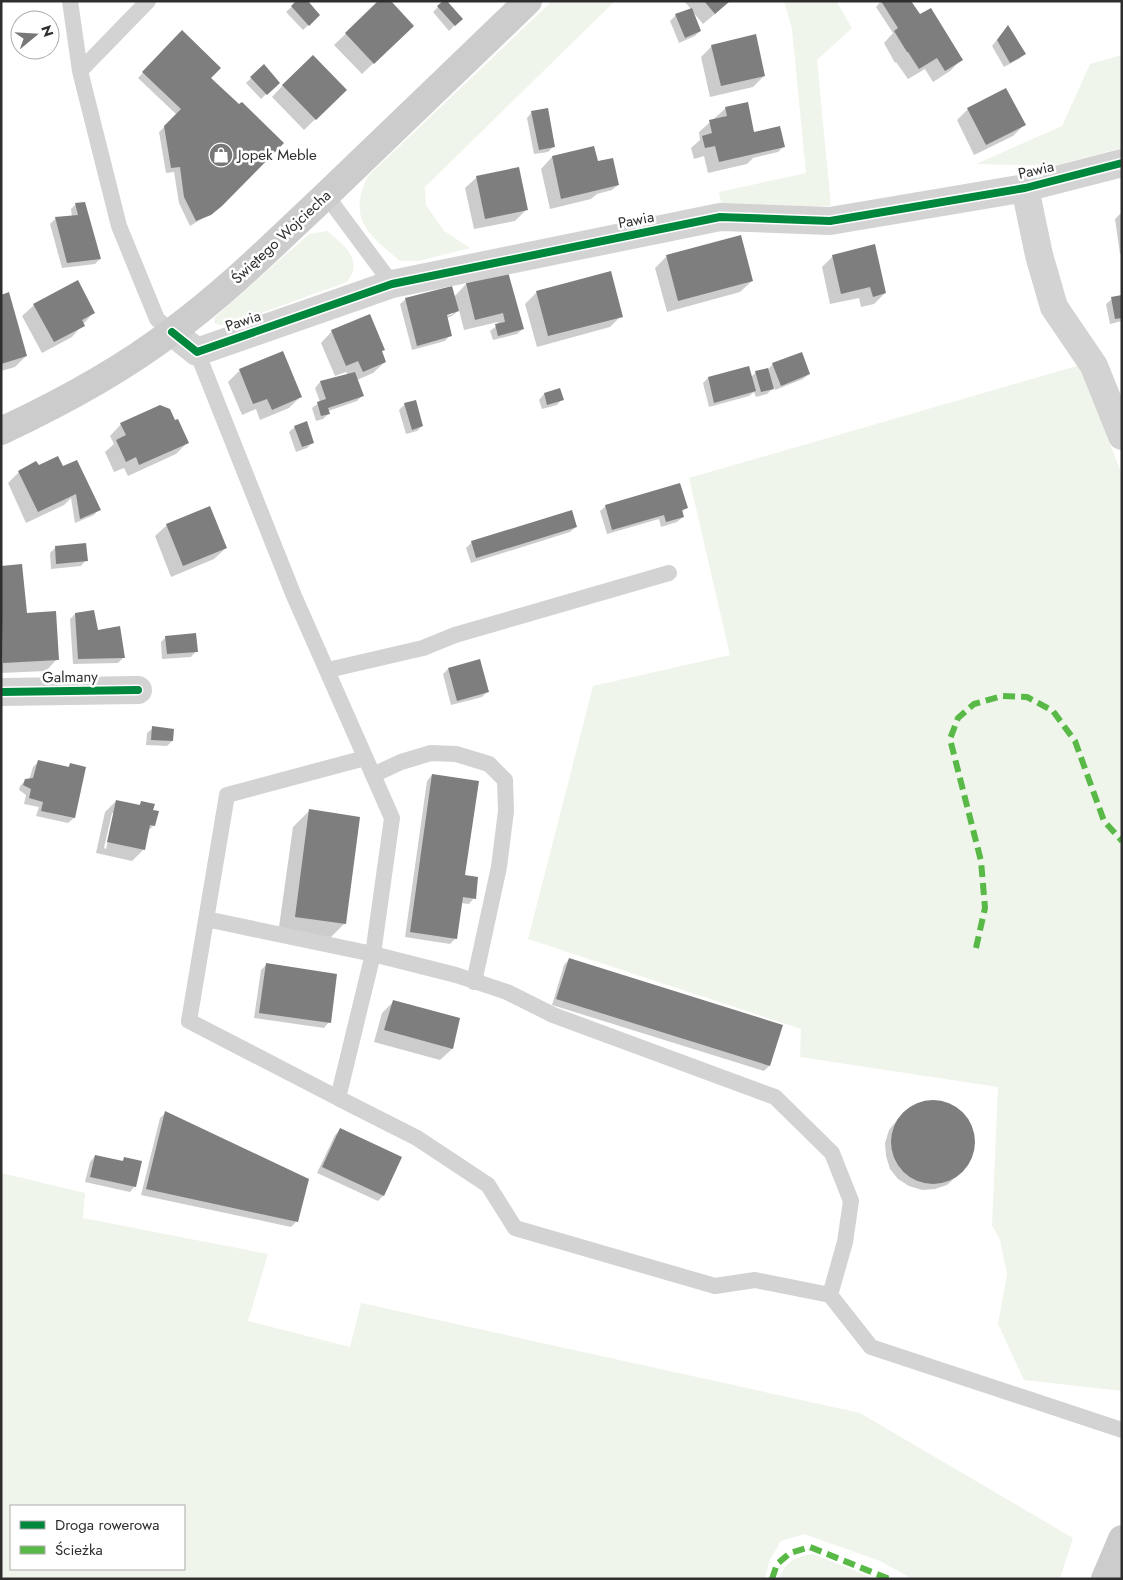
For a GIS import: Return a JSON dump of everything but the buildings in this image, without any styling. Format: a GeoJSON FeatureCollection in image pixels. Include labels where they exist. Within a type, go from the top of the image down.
{"type":"FeatureCollection","features":[{"type":"Feature","properties":{"kind":"street","name":"Świętego Wojciecha"},"geometry":{"type":"LineString","coordinates":[[1,431],[37,414],[100,379],[172,332],[203,309],[326,195],[528,1]]}},
{"type":"Feature","properties":{"kind":"street","name":"Pawia"},"geometry":{"type":"LineString","coordinates":[[197,352],[392,284],[720,217],[830,222],[1025,188],[1122,163]]}},
{"type":"Feature","properties":{"kind":"street","name":"Pawia"},"geometry":{"type":"LineString","coordinates":[[1025,188],[1039,255],[1054,307],[1094,366],[1122,436]]}},
{"type":"Feature","properties":{"kind":"street"},"geometry":{"type":"LineString","coordinates":[[172,332],[197,352]]}},
{"type":"Feature","properties":{"kind":"street","name":"Galmany"},"geometry":{"type":"LineString","coordinates":[[1,692],[138,690]]}},
{"type":"Feature","properties":{"kind":"street"},"geometry":{"type":"LineString","coordinates":[[1105,1579],[1122,1539]]}},
{"type":"Feature","properties":{"kind":"lane"},"geometry":{"type":"LineString","coordinates":[[70,1],[80,71],[119,226],[157,319],[172,332]]}},
{"type":"Feature","properties":{"kind":"lane"},"geometry":{"type":"LineString","coordinates":[[80,71],[148,1]]}},
{"type":"Feature","properties":{"kind":"lane"},"geometry":{"type":"LineString","coordinates":[[326,195],[392,284]]}},
{"type":"Feature","properties":{"kind":"lane"},"geometry":{"type":"LineString","coordinates":[[197,352],[294,596],[392,818],[373,954],[338,1098]]}},
{"type":"Feature","properties":{"kind":"lane"},"geometry":{"type":"LineString","coordinates":[[328,670],[423,648],[455,635],[669,573]]}},
{"type":"Feature","properties":{"kind":"lane"},"geometry":{"type":"LineString","coordinates":[[373,775],[431,752],[456,754],[489,764],[504,780],[506,811],[499,867],[474,982]]}},
{"type":"Feature","properties":{"kind":"lane"},"geometry":{"type":"LineString","coordinates":[[365,758],[227,795],[189,1021],[417,1138],[488,1185],[515,1228],[715,1286],[755,1280],[830,1295],[871,1346],[1122,1430]]}},
{"type":"Feature","properties":{"kind":"lane"},"geometry":{"type":"LineString","coordinates":[[206,920],[373,954],[474,982],[506,992],[553,1015],[775,1097],[832,1153],[851,1201],[844,1242],[830,1295]]}},
{"type":"Feature","properties":{"kind":"shaded area"},"geometry":{"type":"Polygon","coordinates":[[[552,1],[615,1],[425,187],[426,205],[444,231],[470,248],[418,261],[400,261],[370,234],[360,215],[362,191],[368,176],[552,1]]]}},
{"type":"Feature","properties":{"kind":"shaded area"},"geometry":{"type":"Polygon","coordinates":[[[784,1],[836,1],[852,28],[817,60],[831,206],[722,208],[719,192],[806,173],[792,29],[784,1]]]}},
{"type":"Feature","properties":{"kind":"shaded area"},"geometry":{"type":"Polygon","coordinates":[[[1122,55],[1122,148],[1053,166],[976,164],[1062,126],[1090,64],[1122,55]]]}},
{"type":"Feature","properties":{"kind":"shaded area"},"geometry":{"type":"Polygon","coordinates":[[[327,231],[346,248],[352,258],[353,271],[347,282],[250,317],[221,325],[214,323],[215,317],[309,234],[327,231]]]}},
{"type":"Feature","properties":{"kind":"shaded area"},"geometry":{"type":"Polygon","coordinates":[[[1080,365],[1122,475],[1122,1391],[1024,1380],[998,1324],[1007,1274],[1000,1240],[992,1225],[998,1087],[800,1057],[801,1029],[528,939],[593,686],[730,655],[689,478],[1080,365]]]}},
{"type":"Feature","properties":{"kind":"shaded area"},"geometry":{"type":"Polygon","coordinates":[[[1,1173],[85,1193],[83,1218],[268,1254],[248,1321],[350,1347],[361,1303],[860,1413],[1073,1538],[1060,1579],[913,1579],[880,1561],[804,1534],[781,1541],[770,1559],[765,1579],[1,1579],[1,1173]]]}},
{"type":"Feature","properties":{"kind":"shaded area"},"geometry":{"type":"Polygon","coordinates":[[[812,1554],[873,1579],[779,1579],[784,1568],[791,1561],[812,1554]]]}},
{"type":"Feature","properties":{"kind":"marked path"},"geometry":{"type":"LineString","coordinates":[[976,948],[985,908],[981,861],[950,739],[958,718],[974,704],[1002,696],[1027,697],[1053,711],[1075,741],[1104,821],[1122,841]]}},
{"type":"Feature","properties":{"kind":"marked path"},"geometry":{"type":"LineString","coordinates":[[772,1579],[777,1564],[790,1553],[810,1547],[889,1579]]}},
{"type":"Feature","properties":{"kind":"cycle path"},"geometry":{"type":"LineString","coordinates":[[172,332],[197,352],[392,284],[720,217],[830,221],[1025,188],[1122,163]]}},
{"type":"Feature","properties":{"kind":"cycle path"},"geometry":{"type":"LineString","coordinates":[[1,692],[138,690]]}},
{"type":"Feature","properties":{"kind":"place","name":"Jopek Meble"},"geometry":{"type":"Point","coordinates":[221,155]}}]}
